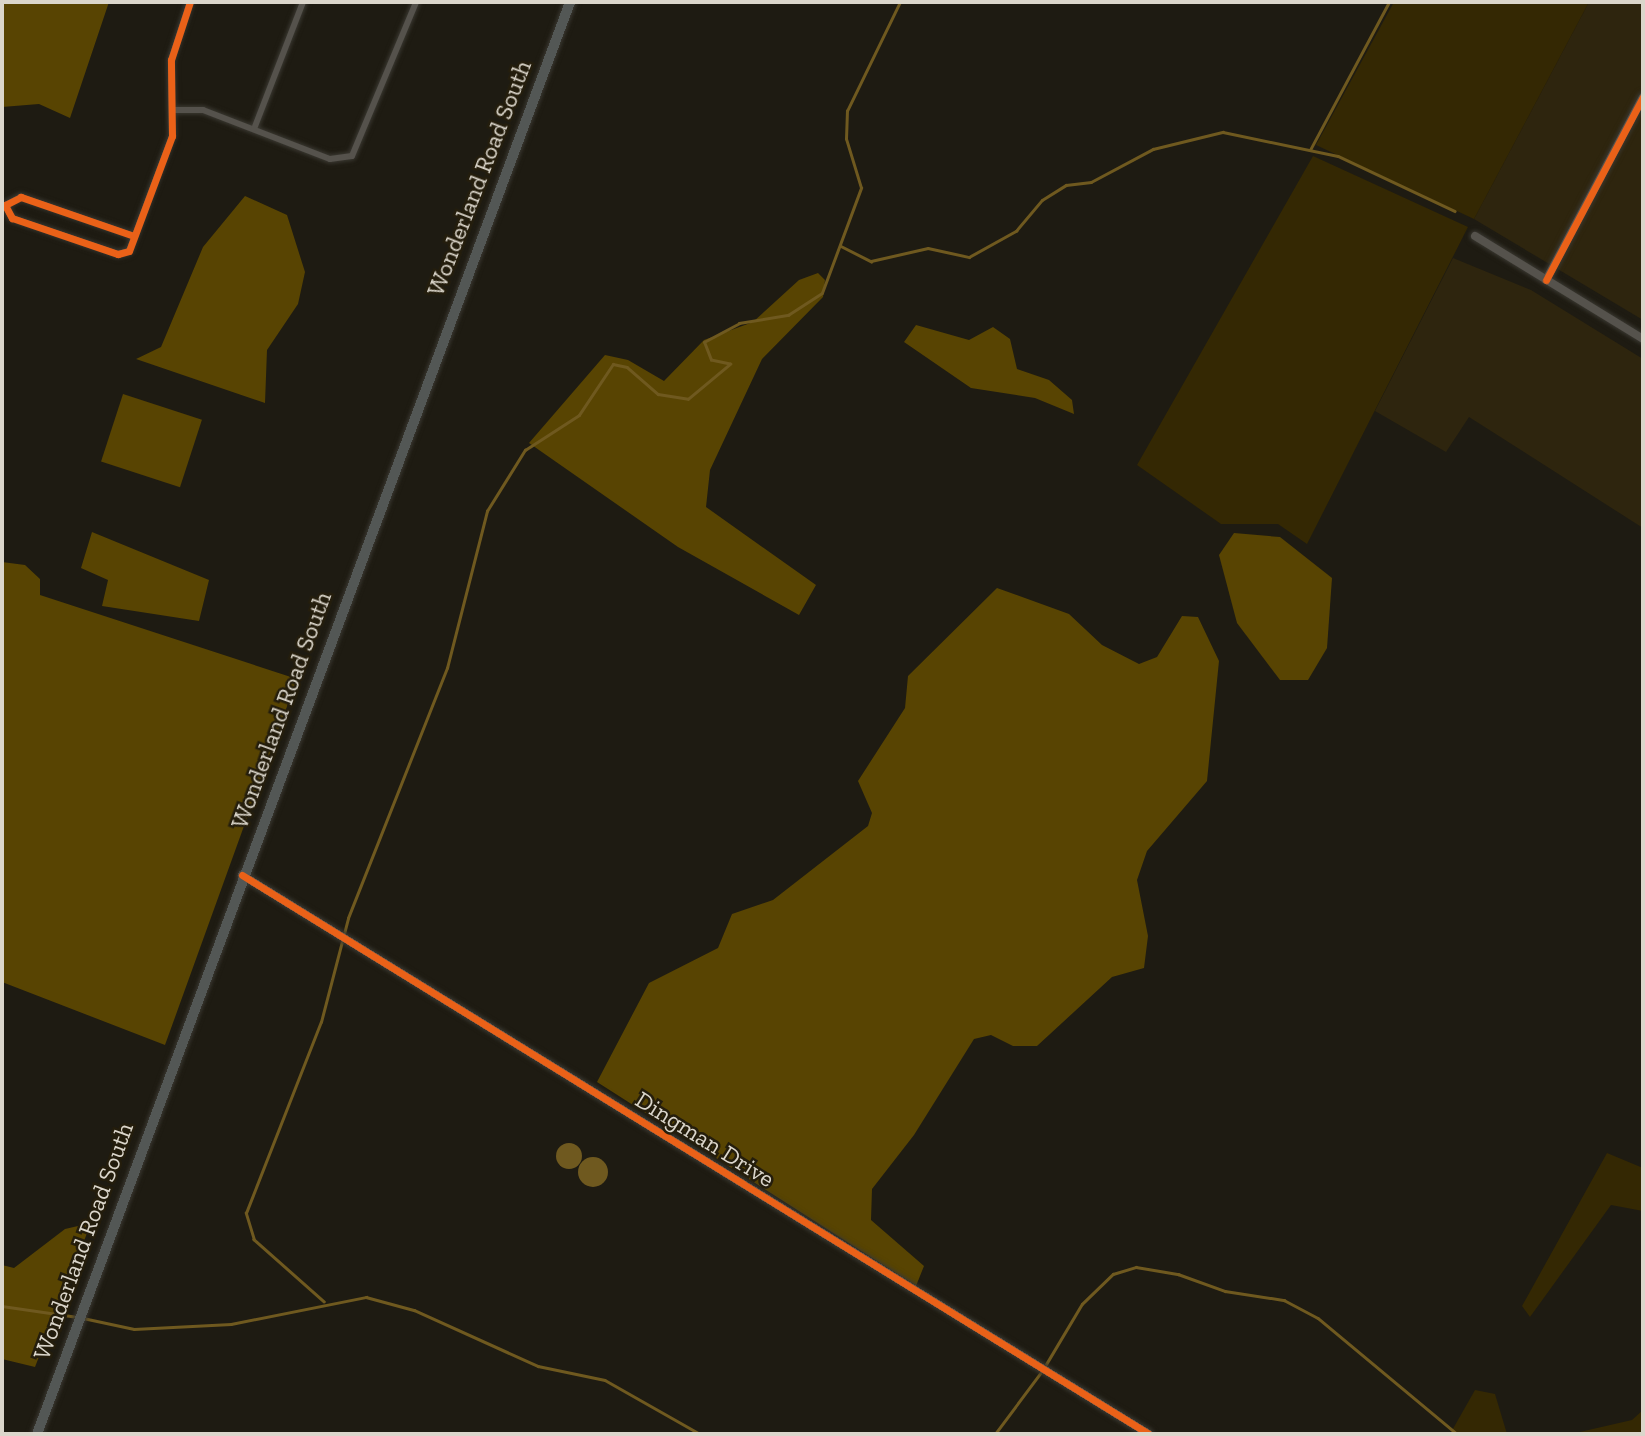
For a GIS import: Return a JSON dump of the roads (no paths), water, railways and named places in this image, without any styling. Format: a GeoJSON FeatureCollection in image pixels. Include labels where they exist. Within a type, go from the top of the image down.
{"type":"FeatureCollection","features":[{"type":"Feature","properties":{"kind":"main road","name":"Wonderland Road South"},"geometry":{"type":"LineString","coordinates":[[37,1434],[84,1296],[570,2]]}},
{"type":"Feature","properties":{"kind":"street"},"geometry":{"type":"LineString","coordinates":[[134,236],[21,197],[5,205],[12,218],[118,254],[129,251],[169,147],[173,49],[190,2]]}},
{"type":"Feature","properties":{"kind":"street"},"geometry":{"type":"LineString","coordinates":[[254,130],[303,2]]}},
{"type":"Feature","properties":{"kind":"street"},"geometry":{"type":"LineString","coordinates":[[172,110],[203,110],[330,159],[352,156],[416,2]]}},
{"type":"Feature","properties":{"kind":"street"},"geometry":{"type":"LineString","coordinates":[[1546,280],[1643,97]]}},
{"type":"Feature","properties":{"kind":"street"},"geometry":{"type":"LineString","coordinates":[[1475,236],[1643,339]]}},
{"type":"Feature","properties":{"kind":"street","name":"Dingman Drive"},"geometry":{"type":"LineString","coordinates":[[242,875],[1149,1434]]}},
{"type":"Feature","properties":{"kind":"waterway"},"geometry":{"type":"LineString","coordinates":[[324,1302],[254,1240],[246,1213],[321,1022],[348,918],[447,668],[487,511],[525,450],[579,415],[613,364],[627,367],[658,394],[688,399],[730,364],[711,360],[704,342],[739,323],[788,315],[822,293],[861,188],[846,139],[847,111],[900,2]]}},
{"type":"Feature","properties":{"kind":"waterway"},"geometry":{"type":"LineString","coordinates":[[1310,150],[1389,2]]}},
{"type":"Feature","properties":{"kind":"waterway"},"geometry":{"type":"LineString","coordinates":[[841,246],[871,261],[928,248],[969,257],[1016,231],[1042,200],[1066,185],[1091,182],[1153,149],[1223,132],[1338,156],[1455,211]]}},
{"type":"Feature","properties":{"kind":"waterway"},"geometry":{"type":"LineString","coordinates":[[1045,1366],[1082,1304],[1113,1274],[1136,1267],[1178,1274],[1225,1291],[1284,1300],[1318,1318],[1457,1434]]}},
{"type":"Feature","properties":{"kind":"waterway"},"geometry":{"type":"LineString","coordinates":[[83,1318],[134,1329],[231,1324],[366,1297],[414,1310],[538,1366],[605,1380],[700,1434]]}},
{"type":"Feature","properties":{"kind":"waterway"},"geometry":{"type":"LineString","coordinates":[[2,1306],[77,1317]]}},
{"type":"Feature","properties":{"kind":"waterway"},"geometry":{"type":"LineString","coordinates":[[995,1434],[1042,1371]]}},
{"type":"Feature","properties":{"kind":"waterway"},"geometry":{"type":"LineString","coordinates":[[1639,1434],[1643,1433]]}}]}
